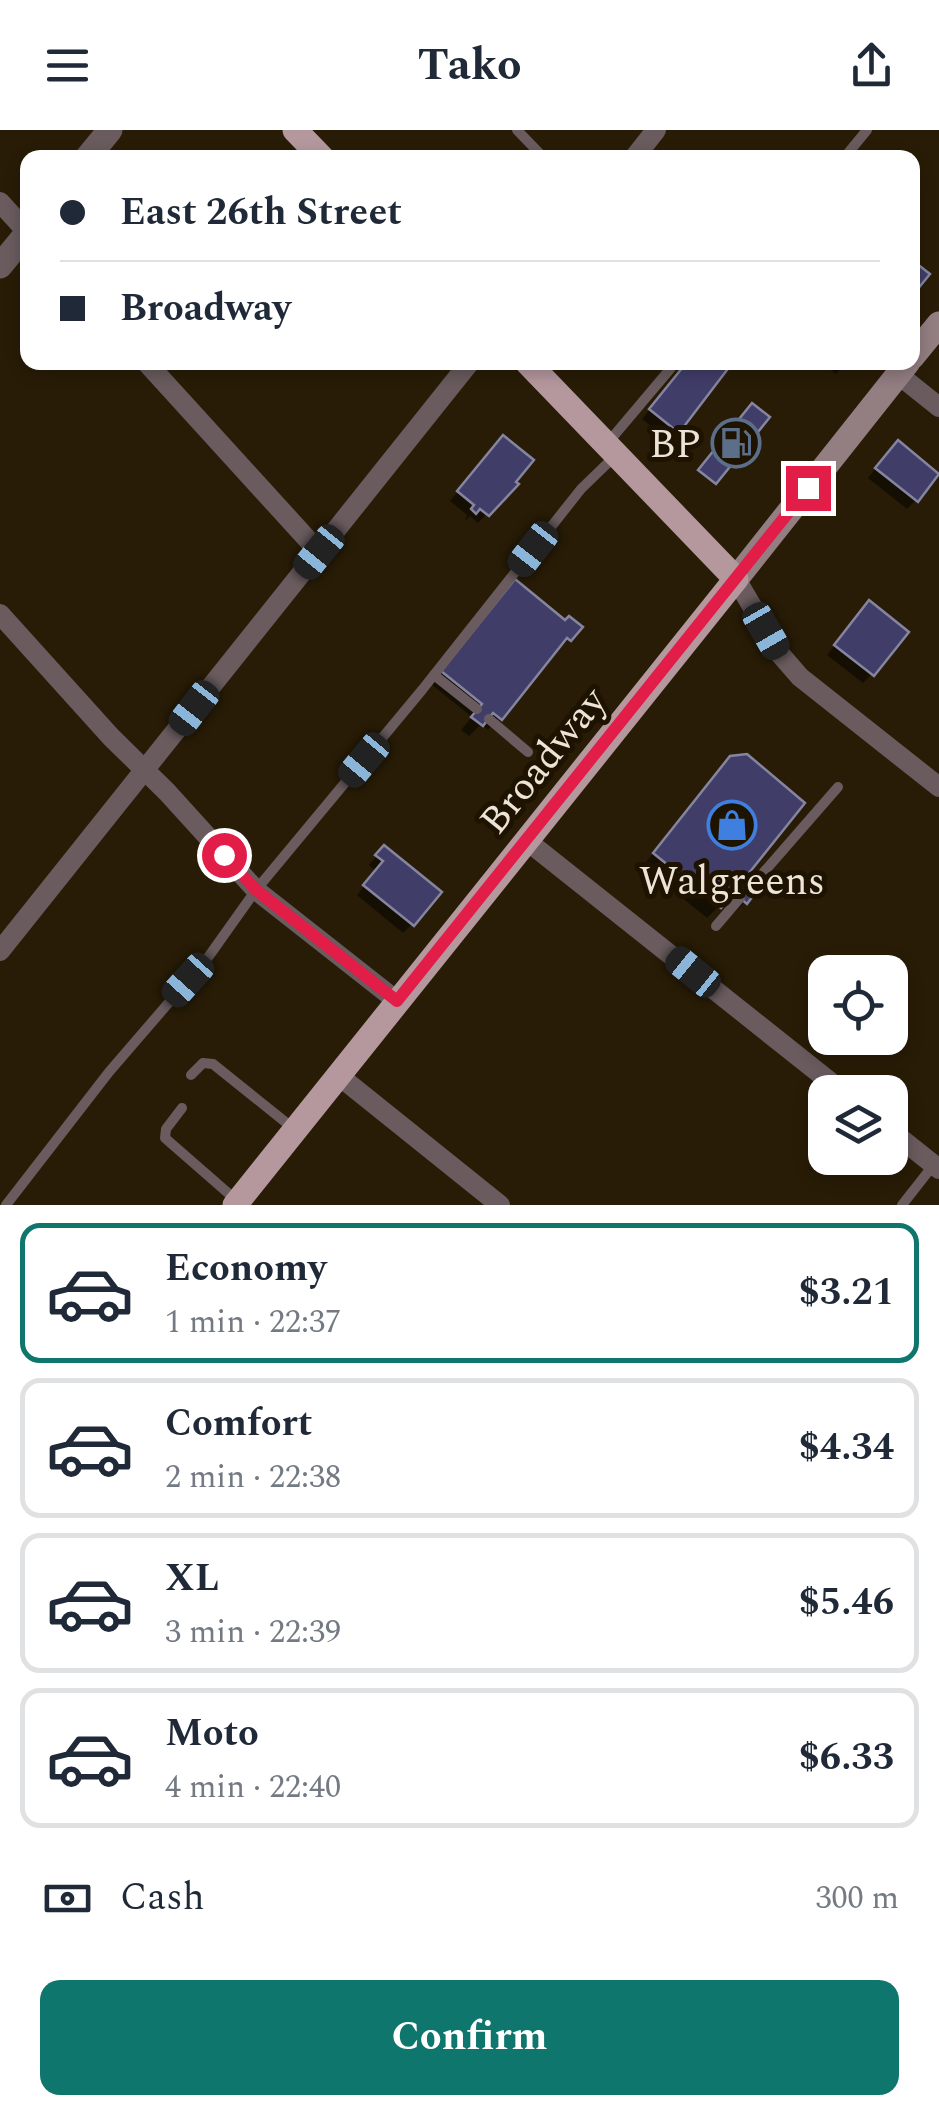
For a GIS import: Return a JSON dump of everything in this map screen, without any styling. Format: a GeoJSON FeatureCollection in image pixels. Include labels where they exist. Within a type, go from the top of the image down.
{"type":"FeatureCollection","features":[{"type":"Feature","properties":{"kind":"main road"},"geometry":{"type":"LineString","coordinates":[[295,130],[314,150]]}},
{"type":"Feature","properties":{"kind":"main road","name":"Broadway"},"geometry":{"type":"LineString","coordinates":[[920,348],[939,324]]}},
{"type":"Feature","properties":{"kind":"main road"},"geometry":{"type":"LineString","coordinates":[[534,370],[736,579]]}},
{"type":"Feature","properties":{"kind":"main road","name":"Broadway"},"geometry":{"type":"LineString","coordinates":[[239,1204],[902,370]]}},
{"type":"Feature","properties":{"kind":"street"},"geometry":{"type":"LineString","coordinates":[[94,150],[110,130]]}},
{"type":"Feature","properties":{"kind":"street"},"geometry":{"type":"LineString","coordinates":[[640,150],[656,130]]}},
{"type":"Feature","properties":{"kind":"street"},"geometry":{"type":"LineString","coordinates":[[0,202],[20,224]]}},
{"type":"Feature","properties":{"kind":"street"},"geometry":{"type":"LineString","coordinates":[[0,266],[20,241]]}},
{"type":"Feature","properties":{"kind":"street"},"geometry":{"type":"LineString","coordinates":[[153,370],[319,552]]}},
{"type":"Feature","properties":{"kind":"street"},"geometry":{"type":"LineString","coordinates":[[0,950],[464,370]]}},
{"type":"Feature","properties":{"kind":"street"},"geometry":{"type":"LineString","coordinates":[[910,370],[939,407]]}},
{"type":"Feature","properties":{"kind":"street"},"geometry":{"type":"LineString","coordinates":[[736,579],[780,654],[800,678],[939,787]]}},
{"type":"Feature","properties":{"kind":"street"},"geometry":{"type":"LineString","coordinates":[[0,614],[256,890],[397,1001]]}},
{"type":"Feature","properties":{"kind":"street"},"geometry":{"type":"LineString","coordinates":[[526,840],[822,1075]]}},
{"type":"Feature","properties":{"kind":"street"},"geometry":{"type":"LineString","coordinates":[[338,1076],[500,1205]]}},
{"type":"Feature","properties":{"kind":"street"},"geometry":{"type":"LineString","coordinates":[[908,1143],[937,1164]]}},
{"type":"Feature","properties":{"kind":"lane"},"geometry":{"type":"LineString","coordinates":[[517,130],[536,150]]}},
{"type":"Feature","properties":{"kind":"lane"},"geometry":{"type":"LineString","coordinates":[[850,150],[866,130]]}},
{"type":"Feature","properties":{"kind":"lane"},"geometry":{"type":"LineString","coordinates":[[6,1205],[109,1072],[209,956],[256,890],[434,675],[670,370]]}},
{"type":"Feature","properties":{"kind":"lane"},"geometry":{"type":"LineString","coordinates":[[434,675],[477,710]]}},
{"type":"Feature","properties":{"kind":"lane"},"geometry":{"type":"LineString","coordinates":[[489,719],[528,752]]}},
{"type":"Feature","properties":{"kind":"lane"},"geometry":{"type":"LineString","coordinates":[[757,880],[838,787]]}},
{"type":"Feature","properties":{"kind":"lane"},"geometry":{"type":"LineString","coordinates":[[716,926],[740,898]]}},
{"type":"Feature","properties":{"kind":"lane"},"geometry":{"type":"LineString","coordinates":[[191,1075],[203,1063],[212,1064],[295,1129]]}},
{"type":"Feature","properties":{"kind":"lane"},"geometry":{"type":"LineString","coordinates":[[182,1108],[166,1129],[165,1138],[239,1204]]}},
{"type":"Feature","properties":{"kind":"lane"},"geometry":{"type":"LineString","coordinates":[[902,1205],[937,1164]]}},
{"type":"Feature","properties":{"kind":"building"},"geometry":{"type":"Polygon","coordinates":[[[920,266],[930,274],[920,286],[920,266]]]}},
{"type":"Feature","properties":{"kind":"building"},"geometry":{"type":"Polygon","coordinates":[[[681,370],[727,370],[679,433],[649,409],[681,370]]]}},
{"type":"Feature","properties":{"kind":"building"},"geometry":{"type":"Polygon","coordinates":[[[752,403],[770,417],[716,484],[698,470],[752,403]]]}},
{"type":"Feature","properties":{"kind":"building"},"geometry":{"type":"Polygon","coordinates":[[[503,435],[534,460],[516,482],[519,484],[489,516],[480,509],[476,514],[471,509],[474,505],[457,491],[503,435]]]}},
{"type":"Feature","properties":{"kind":"building"},"geometry":{"type":"Polygon","coordinates":[[[898,440],[939,474],[918,502],[875,468],[898,440]]]}},
{"type":"Feature","properties":{"kind":"building"},"geometry":{"type":"Polygon","coordinates":[[[515,579],[565,620],[569,616],[583,627],[571,641],[567,638],[502,720],[493,713],[483,726],[471,717],[482,704],[441,671],[515,579]]]}},
{"type":"Feature","properties":{"kind":"building"},"geometry":{"type":"Polygon","coordinates":[[[869,600],[909,632],[874,676],[834,645],[869,600]]]}},
{"type":"Feature","properties":{"kind":"building"},"geometry":{"type":"Polygon","coordinates":[[[747,754],[805,803],[749,873],[762,884],[747,904],[734,893],[721,908],[653,853],[730,756],[747,754]]]}},
{"type":"Feature","properties":{"kind":"building"},"geometry":{"type":"Polygon","coordinates":[[[384,845],[442,892],[414,926],[363,885],[383,861],[375,855],[384,845]]]}},
{"type":"Feature","properties":{"kind":"place","name":"BP"},"geometry":{"type":"Point","coordinates":[736,443]}},
{"type":"Feature","properties":{"kind":"place","name":"Walgreens"},"geometry":{"type":"Point","coordinates":[732,825]}},
{"type":"Feature","properties":{"kind":"route"},"geometry":{"type":"LineString","coordinates":[[224,855],[256,890],[397,1001],[808,488]]}}]}
